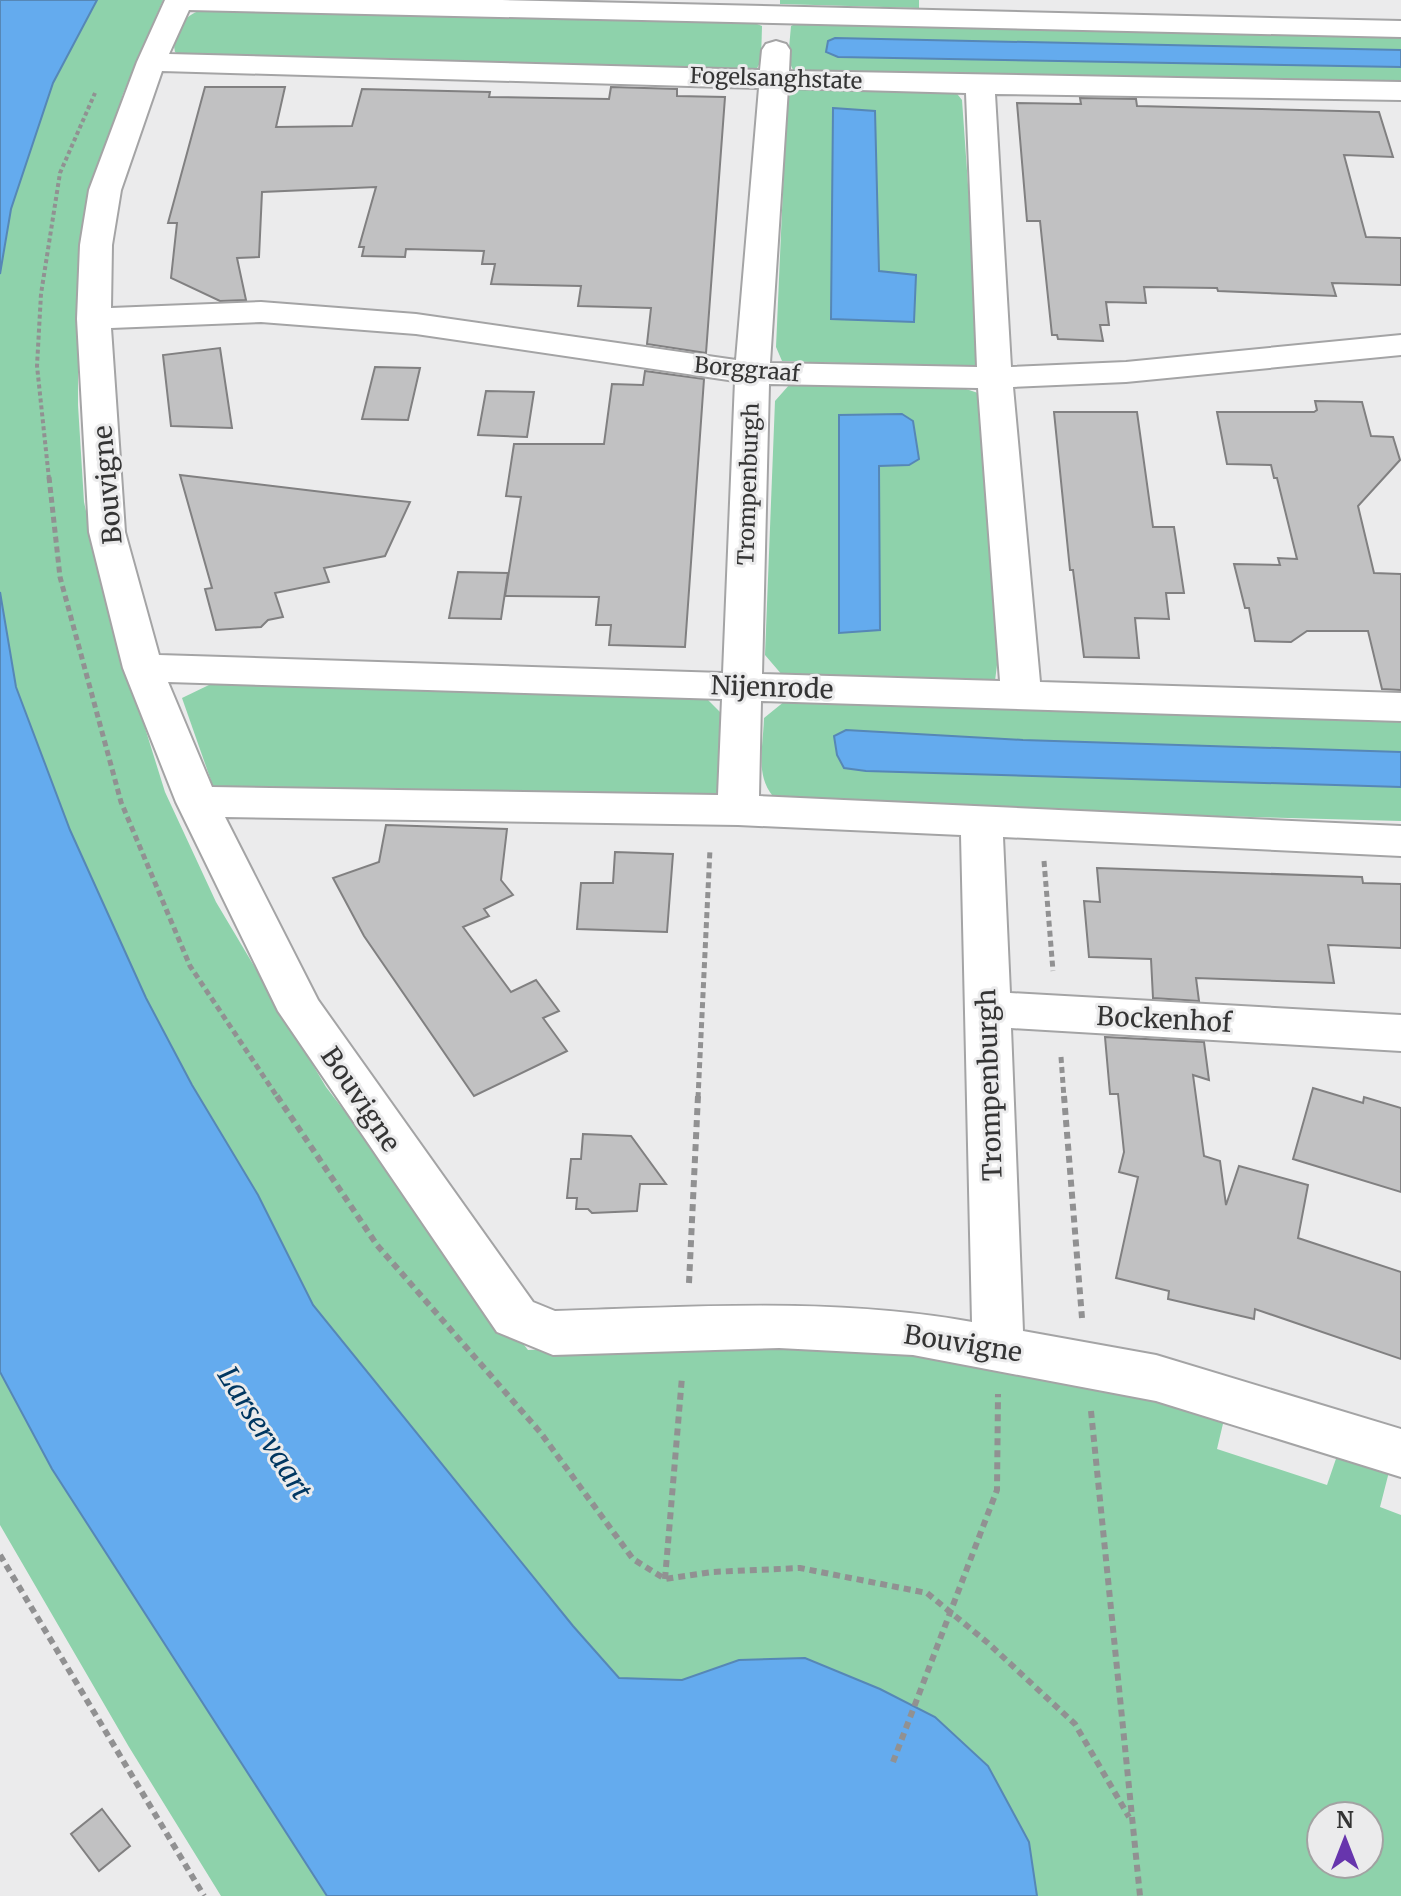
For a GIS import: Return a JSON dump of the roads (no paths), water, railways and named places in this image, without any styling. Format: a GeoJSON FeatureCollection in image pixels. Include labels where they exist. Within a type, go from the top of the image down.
{"type":"FeatureCollection","features":[{"type":"Feature","properties":{"kind":"street"},"geometry":{"type":"LineString","coordinates":[[179,0],[778,15],[935,10],[1401,29]]}},
{"type":"Feature","properties":{"kind":"street","name":"Bouvigne"},"geometry":{"type":"LineString","coordinates":[[179,0],[151,62],[105,190],[96,245],[94,319],[107,532],[143,668],[197,802],[301,1011],[515,1317],[553,1333],[779,1326],[913,1333],[1156,1378],[1401,1453]]}},
{"type":"Feature","properties":{"kind":"street","name":"Trompenburgh"},"geometry":{"type":"LineString","coordinates":[[725,810],[740,686],[752,373],[778,15]]}},
{"type":"Feature","properties":{"kind":"street","name":"Fogelsanghstate"},"geometry":{"type":"LineString","coordinates":[[151,62],[980,85],[1401,91]]}},
{"type":"Feature","properties":{"kind":"street"},"geometry":{"type":"LineString","coordinates":[[980,85],[995,378],[1021,695]]}},
{"type":"Feature","properties":{"kind":"street","name":"Borggraaf"},"geometry":{"type":"LineString","coordinates":[[94,319],[261,312],[416,324],[752,373],[995,378],[1126,372],[1401,345]]}},
{"type":"Feature","properties":{"kind":"street","name":"Nijenrode"},"geometry":{"type":"LineString","coordinates":[[143,668],[1401,707]]}},
{"type":"Feature","properties":{"kind":"street"},"geometry":{"type":"LineString","coordinates":[[197,802],[725,810],[1401,841]]}},
{"type":"Feature","properties":{"kind":"street","name":"Trompenburgh"},"geometry":{"type":"LineString","coordinates":[[982,823],[998,1348]]}},
{"type":"Feature","properties":{"kind":"street","name":"Bockenhof"},"geometry":{"type":"LineString","coordinates":[[987,1009],[1401,1033]]}},
{"type":"Feature","properties":{"kind":"street","name":"Bockenhof"},"geometry":{"type":"LineString","coordinates":[[1341,1030],[1401,1053]]}},
{"type":"Feature","properties":{"kind":"water"},"geometry":{"type":"Polygon","coordinates":[[[0,0],[97,0],[53,83],[11,209],[0,274],[0,0]]]}},
{"type":"Feature","properties":{"kind":"water"},"geometry":{"type":"Polygon","coordinates":[[[835,38],[1401,50],[1401,67],[838,57],[826,52],[828,41],[835,38]]]}},
{"type":"Feature","properties":{"kind":"water"},"geometry":{"type":"Polygon","coordinates":[[[833,108],[875,111],[879,271],[916,275],[914,322],[831,319],[833,108]]]}},
{"type":"Feature","properties":{"kind":"water"},"geometry":{"type":"Polygon","coordinates":[[[902,414],[913,421],[919,459],[909,465],[879,466],[880,630],[839,633],[839,415],[902,414]]]}},
{"type":"Feature","properties":{"kind":"water","name":"Larservaart"},"geometry":{"type":"Polygon","coordinates":[[[0,592],[16,687],[70,830],[146,998],[192,1085],[258,1195],[313,1305],[573,1626],[619,1678],[682,1680],[739,1660],[805,1658],[880,1689],[935,1717],[988,1766],[1029,1842],[1037,1896],[327,1896],[52,1469],[0,1372],[0,592]]]}},
{"type":"Feature","properties":{"kind":"water"},"geometry":{"type":"Polygon","coordinates":[[[846,730],[1023,740],[1401,752],[1401,787],[866,771],[844,768],[837,755],[834,736],[846,730]]]}}]}
